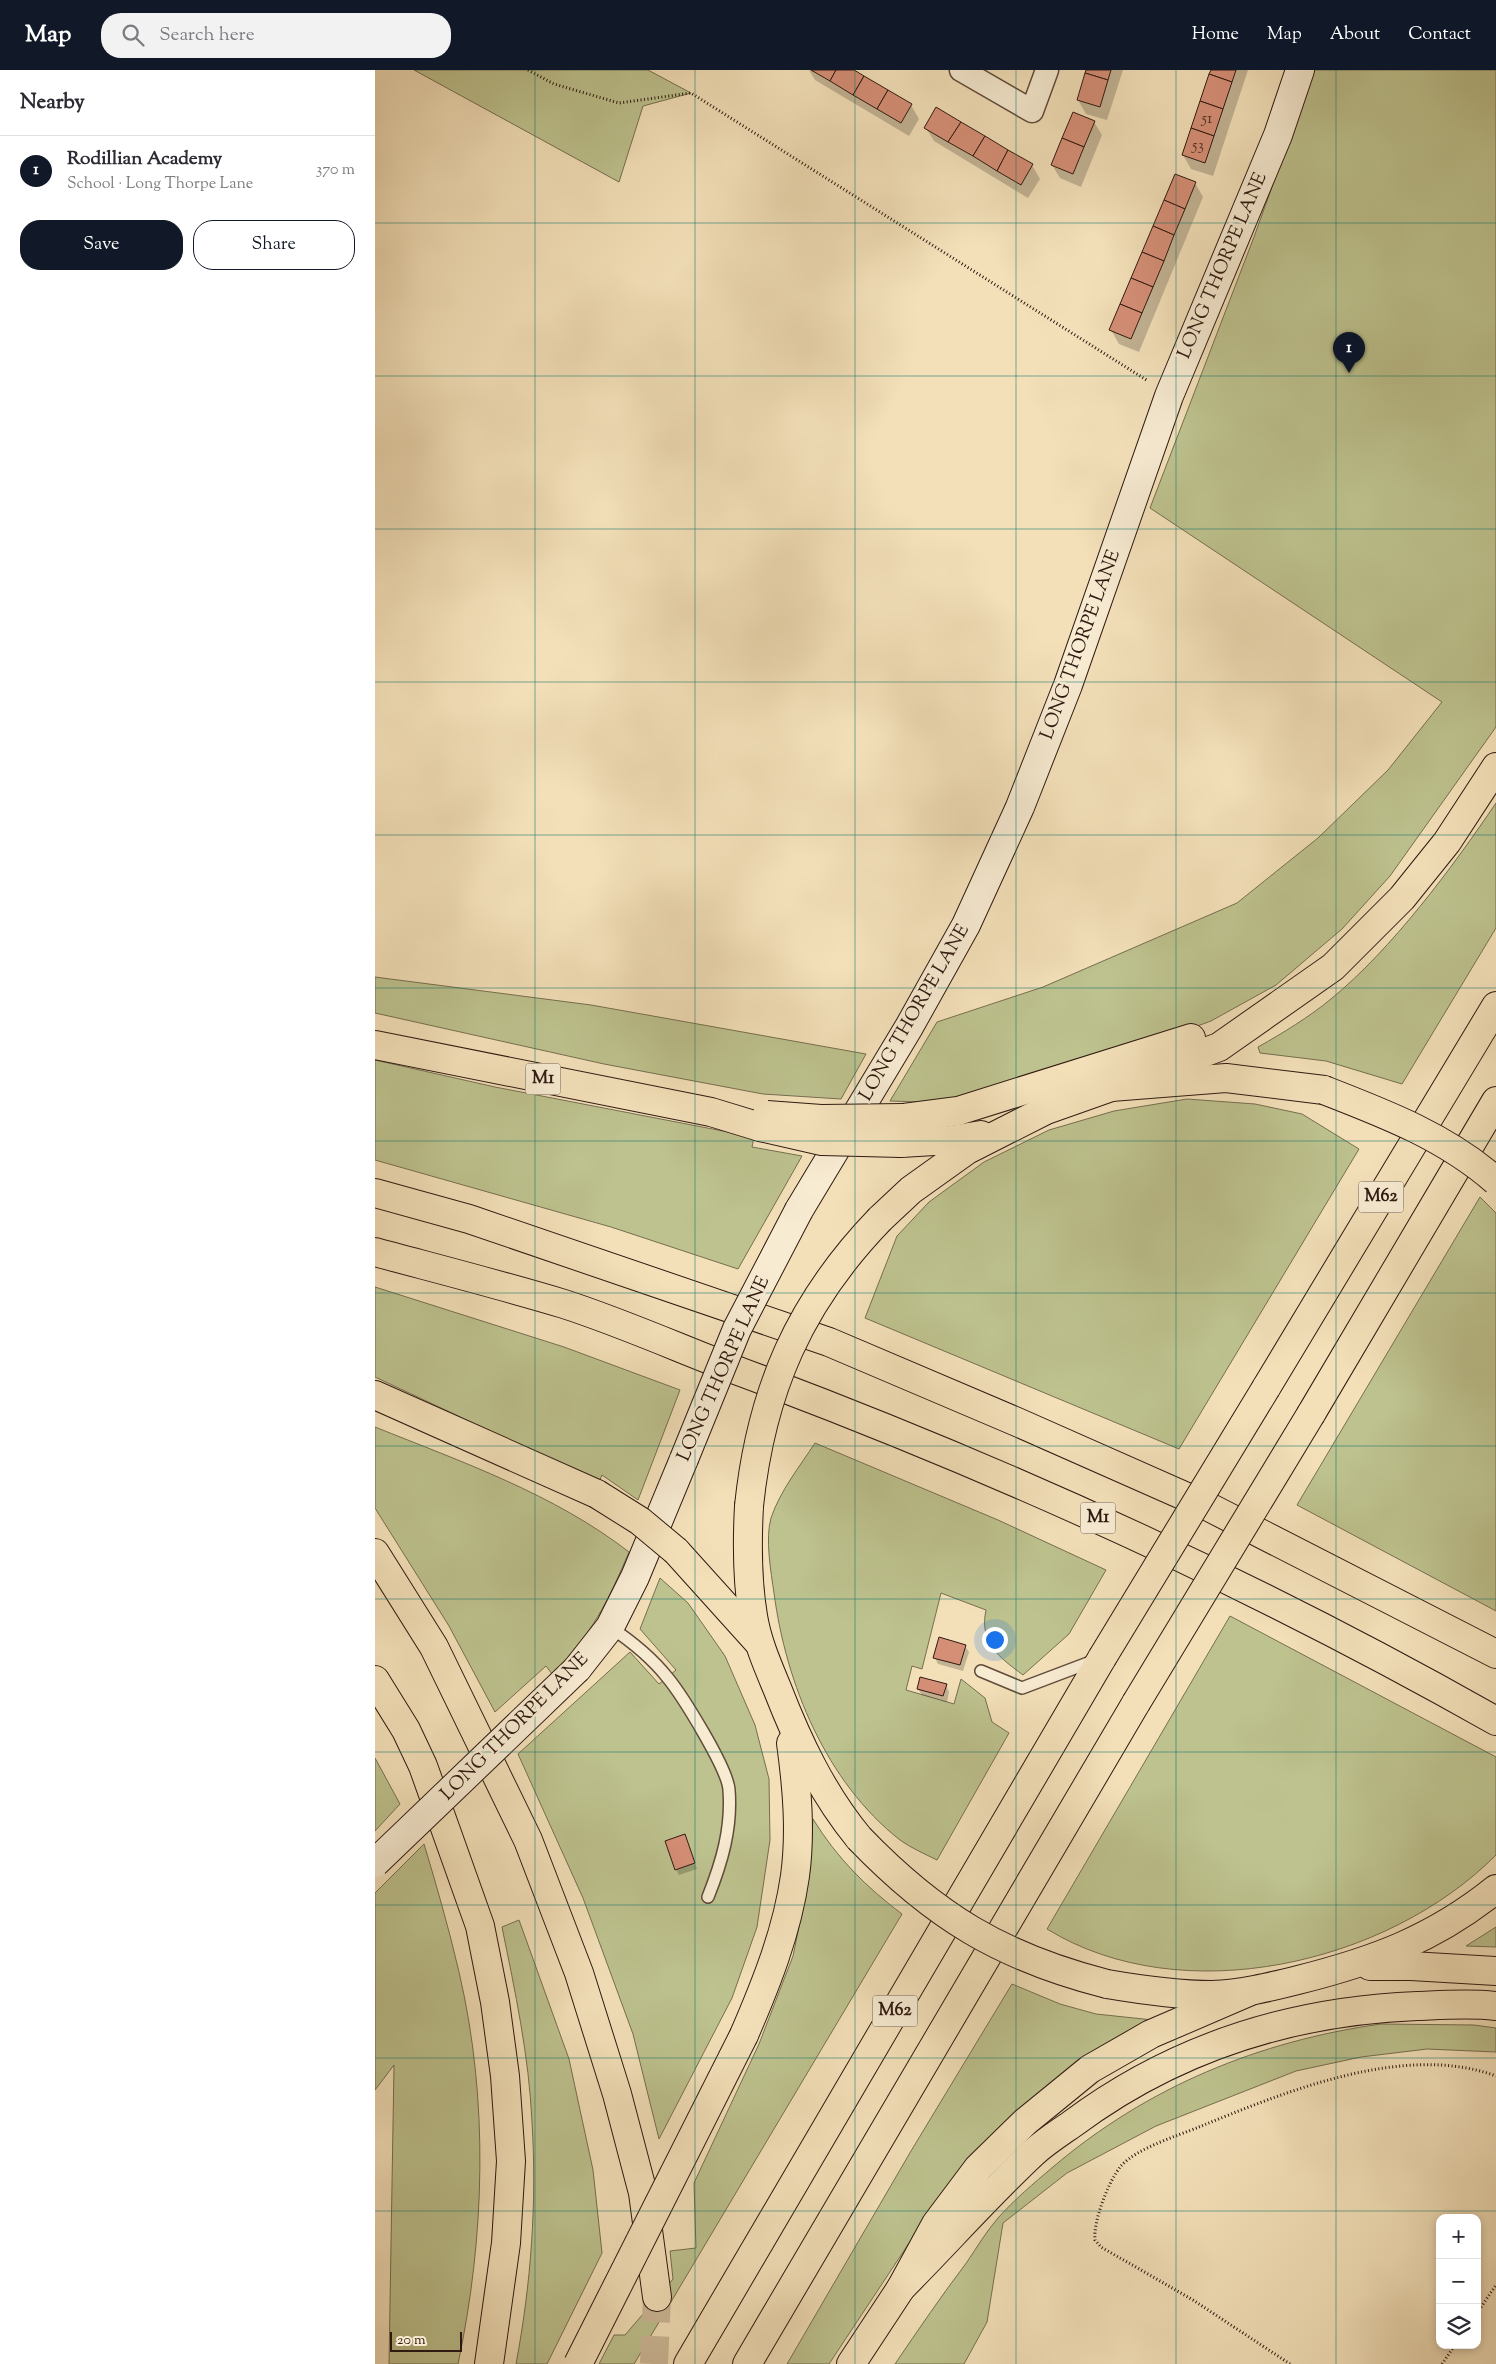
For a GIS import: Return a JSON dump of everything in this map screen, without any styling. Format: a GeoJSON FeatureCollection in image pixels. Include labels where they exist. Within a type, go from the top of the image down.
{"type":"FeatureCollection","features":[{"type":"Feature","properties":{"kind":"highway"},"geometry":{"type":"LineString","coordinates":[[1487,1896],[1428,1935],[1353,1967],[1251,1991],[1213,1995],[1179,1994],[1107,1984],[1046,1966],[983,1938],[954,1921],[887,1867],[845,1821],[812,1769],[759,1644],[749,1586],[747,1546],[753,1467],[760,1430],[783,1360],[800,1325],[836,1268],[879,1219],[940,1167],[1000,1132],[1046,1110],[1219,1048],[1290,999],[1333,967],[1402,898],[1447,842],[1496,767]]}},
{"type":"Feature","properties":{"kind":"highway"},"geometry":{"type":"LineString","coordinates":[[902,1131],[958,1111],[1217,1030],[1290,999]]}},
{"type":"Feature","properties":{"kind":"highway","name":"M62"},"geometry":{"type":"LineString","coordinates":[[688,2364],[1102,1658],[1496,1006]]}},
{"type":"Feature","properties":{"kind":"highway","name":"M1"},"geometry":{"type":"LineString","coordinates":[[375,1045],[761,1121],[822,1142],[902,1131]]}},
{"type":"Feature","properties":{"kind":"highway"},"geometry":{"type":"LineString","coordinates":[[1111,1087],[1226,1078],[1324,1090],[1399,1118],[1474,1161],[1496,1180]]}},
{"type":"Feature","properties":{"kind":"highway","name":"M62"},"geometry":{"type":"LineString","coordinates":[[747,2364],[1136,1704],[1311,1414],[1496,1101]]}},
{"type":"Feature","properties":{"kind":"highway"},"geometry":{"type":"LineString","coordinates":[[902,1131],[951,1140],[1000,1132]]}},
{"type":"Feature","properties":{"kind":"highway"},"geometry":{"type":"LineString","coordinates":[[375,1193],[469,1219],[829,1342],[1207,1506],[1496,1654]]}},
{"type":"Feature","properties":{"kind":"highway","name":"M1"},"geometry":{"type":"LineString","coordinates":[[375,1252],[566,1305],[808,1397],[988,1470],[1120,1528],[1281,1605],[1496,1721]]}},
{"type":"Feature","properties":{"kind":"highway"},"geometry":{"type":"LineString","coordinates":[[375,1394],[406,1406],[597,1494],[640,1521],[676,1551],[759,1644]]}},
{"type":"Feature","properties":{"kind":"highway"},"geometry":{"type":"LineString","coordinates":[[375,1553],[434,1647],[528,1840],[579,1973],[617,2094],[643,2193],[657,2297]]}},
{"type":"Feature","properties":{"kind":"highway"},"geometry":{"type":"LineString","coordinates":[[375,1680],[406,1730],[423,1766],[479,1926],[495,2002],[505,2076],[511,2161],[506,2243],[489,2364]]}},
{"type":"Feature","properties":{"kind":"highway"},"geometry":{"type":"LineString","coordinates":[[578,2364],[744,2035],[768,1981],[785,1921],[795,1876],[797,1786],[787,1713]]}},
{"type":"Feature","properties":{"kind":"highway"},"geometry":{"type":"LineString","coordinates":[[1353,1967],[1411,1966],[1496,1971]]}},
{"type":"Feature","properties":{"kind":"highway"},"geometry":{"type":"LineString","coordinates":[[851,2364],[901,2288],[936,2224],[978,2168],[1025,2122],[1099,2064],[1151,2034],[1251,1991]]}},
{"type":"Feature","properties":{"kind":"highway"},"geometry":{"type":"LineString","coordinates":[[901,2288],[1034,2152],[1102,2101],[1157,2072],[1216,2046],[1267,2027],[1321,2015],[1368,2008],[1474,2003],[1496,2006]]}},
{"type":"Feature","properties":{"kind":"main road","name":"LONG THORPE LANE"},"geometry":{"type":"LineString","coordinates":[[375,1863],[577,1669],[610,1627],[635,1577],[737,1329],[799,1210],[909,1027],[966,925],[1020,807],[1068,685],[1169,396],[1277,135],[1300,70]]}},
{"type":"Feature","properties":{"kind":"street"},"geometry":{"type":"LineString","coordinates":[[961,70],[1032,111],[1047,70]]}},
{"type":"Feature","properties":{"kind":"lane"},"geometry":{"type":"LineString","coordinates":[[610,1627],[636,1645],[668,1677],[717,1756],[729,1788],[729,1826],[722,1862],[709,1897]]}},
{"type":"Feature","properties":{"kind":"lane"},"geometry":{"type":"LineString","coordinates":[[981,1671],[1021,1688],[1102,1658]]}},
{"type":"Feature","properties":{"kind":"path"},"geometry":{"type":"LineString","coordinates":[[528,70],[554,84],[619,103],[691,93],[1169,396]]}},
{"type":"Feature","properties":{"kind":"path"},"geometry":{"type":"LineString","coordinates":[[1291,2364],[1193,2300],[1101,2247],[1095,2240],[1095,2223],[1113,2179],[1121,2166],[1131,2158],[1177,2136],[1267,2100],[1348,2074],[1428,2063],[1475,2068],[1496,2076]]}},
{"type":"Feature","properties":{"kind":"path"},"geometry":{"type":"LineString","coordinates":[[1481,2306],[1496,2285]]}},
{"type":"Feature","properties":{"kind":"path"},"geometry":{"type":"LineString","coordinates":[[1442,2364],[1452,2349]]}},
{"type":"Feature","properties":{"kind":"green space"},"geometry":{"type":"Polygon","coordinates":[[[414,70],[648,70],[691,93],[643,106],[619,182],[414,70]]]}},
{"type":"Feature","properties":{"kind":"green space"},"geometry":{"type":"Polygon","coordinates":[[[1314,70],[1496,70],[1496,727],[1390,876],[1342,929],[1276,985],[1211,1021],[1143,1046],[955,1100],[890,1101],[937,1022],[1043,987],[1237,903],[1318,838],[1388,770],[1442,702],[1150,508],[1254,237],[1314,70]]]}},
{"type":"Feature","properties":{"kind":"green space"},"geometry":{"type":"Polygon","coordinates":[[[1496,803],[1496,928],[1402,1084],[1326,1061],[1260,1053],[1258,1047],[1323,1006],[1354,979],[1376,956],[1420,907],[1496,803]]]}},
{"type":"Feature","properties":{"kind":"green space"},"geometry":{"type":"Polygon","coordinates":[[[375,977],[591,1005],[866,1054],[841,1099],[763,1094],[604,1064],[375,1013],[375,977]]]}},
{"type":"Feature","properties":{"kind":"green space"},"geometry":{"type":"Polygon","coordinates":[[[375,1060],[495,1087],[754,1137],[752,1147],[802,1156],[738,1269],[611,1227],[375,1160],[375,1060]]]}},
{"type":"Feature","properties":{"kind":"green space"},"geometry":{"type":"Polygon","coordinates":[[[1187,1099],[1255,1104],[1302,1114],[1359,1149],[1179,1449],[865,1318],[897,1236],[929,1202],[984,1162],[1049,1130],[1114,1111],[1187,1099]]]}},
{"type":"Feature","properties":{"kind":"green space"},"geometry":{"type":"Polygon","coordinates":[[[1480,1197],[1496,1213],[1496,1611],[1297,1505],[1480,1197]]]}},
{"type":"Feature","properties":{"kind":"green space"},"geometry":{"type":"Polygon","coordinates":[[[375,1287],[564,1347],[680,1390],[638,1500],[602,1475],[599,1482],[375,1377],[375,1287]]]}},
{"type":"Feature","properties":{"kind":"green space"},"geometry":{"type":"Polygon","coordinates":[[[375,1427],[474,1467],[539,1496],[600,1531],[629,1552],[598,1617],[578,1645],[552,1674],[546,1666],[495,1712],[449,1626],[375,1508],[375,1427]]]}},
{"type":"Feature","properties":{"kind":"green space"},"geometry":{"type":"Polygon","coordinates":[[[815,1443],[998,1520],[1106,1570],[1069,1634],[1023,1675],[999,1655],[988,1640],[985,1632],[986,1610],[941,1593],[922,1669],[912,1666],[906,1690],[954,1704],[961,1679],[985,1698],[992,1722],[1009,1733],[937,1860],[900,1840],[874,1816],[851,1790],[831,1760],[814,1729],[788,1662],[771,1575],[769,1526],[780,1498],[815,1443]]]}},
{"type":"Feature","properties":{"kind":"green space"},"geometry":{"type":"Polygon","coordinates":[[[660,1578],[688,1603],[725,1656],[755,1725],[769,1779],[770,1840],[757,1927],[732,1998],[659,2139],[633,2034],[583,1898],[518,1754],[630,1652],[659,1684],[676,1670],[640,1629],[660,1578]]]}},
{"type":"Feature","properties":{"kind":"green space"},"geometry":{"type":"Polygon","coordinates":[[[1230,1616],[1496,1757],[1496,1855],[1451,1893],[1399,1924],[1342,1948],[1282,1964],[1220,1971],[1159,1968],[1101,1954],[1047,1929],[1230,1616]]]}},
{"type":"Feature","properties":{"kind":"green space"},"geometry":{"type":"Polygon","coordinates":[[[375,1758],[400,1804],[375,1831],[375,1758]]]}},
{"type":"Feature","properties":{"kind":"green space"},"geometry":{"type":"Polygon","coordinates":[[[813,1819],[853,1871],[902,1914],[634,2364],[599,2364],[614,2335],[625,2335],[673,2279],[670,2251],[696,2248],[694,2183],[759,2044],[793,1956],[809,1878],[813,1819]]]}},
{"type":"Feature","properties":{"kind":"green space"},"geometry":{"type":"Polygon","coordinates":[[[424,1844],[451,1940],[469,2020],[479,2119],[478,2218],[474,2267],[458,2364],[389,2364],[394,2065],[375,2090],[375,1893],[424,1844]]]}},
{"type":"Feature","properties":{"kind":"green space"},"geometry":{"type":"Polygon","coordinates":[[[519,1920],[569,2059],[593,2170],[602,2253],[547,2364],[516,2364],[529,2274],[534,2183],[530,2097],[525,2048],[502,1927],[519,1920]]]}},
{"type":"Feature","properties":{"kind":"green space"},"geometry":{"type":"Polygon","coordinates":[[[1496,1927],[1496,1947],[1466,1946],[1496,1927]]]}},
{"type":"Feature","properties":{"kind":"green space"},"geometry":{"type":"Polygon","coordinates":[[[1012,1984],[1060,2004],[1096,2014],[1153,2020],[921,2225],[829,2364],[787,2364],[911,2151],[1012,1984]]]}},
{"type":"Feature","properties":{"kind":"green space"},"geometry":{"type":"Polygon","coordinates":[[[1381,2024],[1474,2025],[1496,2028],[1496,2052],[1427,2049],[1361,2057],[1296,2071],[1156,2126],[1067,2173],[1003,2223],[987,2322],[964,2364],[895,2364],[998,2218],[1031,2185],[1089,2139],[1127,2113],[1166,2091],[1207,2072],[1291,2042],[1381,2024]]]}},
{"type":"Feature","properties":{"kind":"building"},"geometry":{"type":"Polygon","coordinates":[[[811,70],[836,70],[830,81],[811,70]]]}},
{"type":"Feature","properties":{"kind":"building"},"geometry":{"type":"Polygon","coordinates":[[[836,70],[854,70],[864,76],[853,95],[830,81],[836,70]]]}},
{"type":"Feature","properties":{"kind":"building"},"geometry":{"type":"Polygon","coordinates":[[[1086,70],[1111,70],[1108,80],[1085,73],[1086,70]]]}},
{"type":"Feature","properties":{"kind":"building"},"geometry":{"type":"Polygon","coordinates":[[[1211,70],[1236,70],[1232,82],[1209,74],[1211,70]]]}},
{"type":"Feature","properties":{"kind":"building"},"geometry":{"type":"Polygon","coordinates":[[[1085,73],[1108,80],[1100,107],[1077,100],[1085,73]]]}},
{"type":"Feature","properties":{"kind":"building"},"geometry":{"type":"Polygon","coordinates":[[[1209,74],[1232,82],[1223,109],[1200,101],[1209,74]]]}},
{"type":"Feature","properties":{"kind":"building"},"geometry":{"type":"Polygon","coordinates":[[[864,76],[888,90],[877,109],[853,95],[864,76]]]}},
{"type":"Feature","properties":{"kind":"building"},"geometry":{"type":"Polygon","coordinates":[[[888,90],[912,104],[901,123],[877,109],[888,90]]]}},
{"type":"Feature","properties":{"kind":"building"},"geometry":{"type":"Polygon","coordinates":[[[1200,101],[1223,109],[1214,136],[1191,128],[1200,101]]]}},
{"type":"Feature","properties":{"kind":"building"},"geometry":{"type":"Polygon","coordinates":[[[936,107],[961,122],[948,142],[924,128],[936,107]]]}},
{"type":"Feature","properties":{"kind":"building"},"geometry":{"type":"Polygon","coordinates":[[[1073,112],[1095,121],[1084,147],[1062,138],[1073,112]]]}},
{"type":"Feature","properties":{"kind":"building"},"geometry":{"type":"Polygon","coordinates":[[[961,122],[985,136],[973,156],[948,142],[961,122]]]}},
{"type":"Feature","properties":{"kind":"building"},"geometry":{"type":"Polygon","coordinates":[[[1191,128],[1214,136],[1205,163],[1182,155],[1191,128]]]}},
{"type":"Feature","properties":{"kind":"building"},"geometry":{"type":"Polygon","coordinates":[[[985,136],[1008,150],[997,171],[973,156],[985,136]]]}},
{"type":"Feature","properties":{"kind":"building"},"geometry":{"type":"Polygon","coordinates":[[[1062,138],[1084,147],[1073,174],[1051,165],[1062,138]]]}},
{"type":"Feature","properties":{"kind":"building"},"geometry":{"type":"Polygon","coordinates":[[[1008,150],[1033,164],[1021,185],[997,171],[1008,150]]]}},
{"type":"Feature","properties":{"kind":"building"},"geometry":{"type":"Polygon","coordinates":[[[1175,174],[1196,182],[1185,209],[1164,200],[1175,174]]]}},
{"type":"Feature","properties":{"kind":"building"},"geometry":{"type":"Polygon","coordinates":[[[1164,200],[1185,209],[1174,235],[1153,226],[1164,200]]]}},
{"type":"Feature","properties":{"kind":"building"},"geometry":{"type":"Polygon","coordinates":[[[1153,226],[1174,235],[1164,261],[1142,252],[1153,226]]]}},
{"type":"Feature","properties":{"kind":"building"},"geometry":{"type":"Polygon","coordinates":[[[1142,252],[1164,261],[1153,287],[1131,278],[1142,252]]]}},
{"type":"Feature","properties":{"kind":"building"},"geometry":{"type":"Polygon","coordinates":[[[1131,278],[1153,287],[1142,313],[1120,304],[1131,278]]]}},
{"type":"Feature","properties":{"kind":"building"},"geometry":{"type":"Polygon","coordinates":[[[1120,304],[1142,313],[1131,339],[1109,330],[1120,304]]]}},
{"type":"Feature","properties":{"kind":"building"},"geometry":{"type":"Polygon","coordinates":[[[939,1637],[966,1645],[960,1665],[933,1658],[939,1637]]]}},
{"type":"Feature","properties":{"kind":"building"},"geometry":{"type":"Polygon","coordinates":[[[920,1677],[947,1684],[943,1696],[917,1689],[920,1677]]]}},
{"type":"Feature","properties":{"kind":"building"},"geometry":{"type":"Polygon","coordinates":[[[685,1834],[695,1863],[675,1870],[665,1841],[685,1834]]]}},
{"type":"Feature","properties":{"kind":"tunnel"},"geometry":{"type":"LineString","coordinates":[[654,2364],[657,2297]]}},
{"type":"Feature","properties":{"kind":"place","name":"Rodillian Academy"},"geometry":{"type":"Point","coordinates":[1349,373]}}]}
